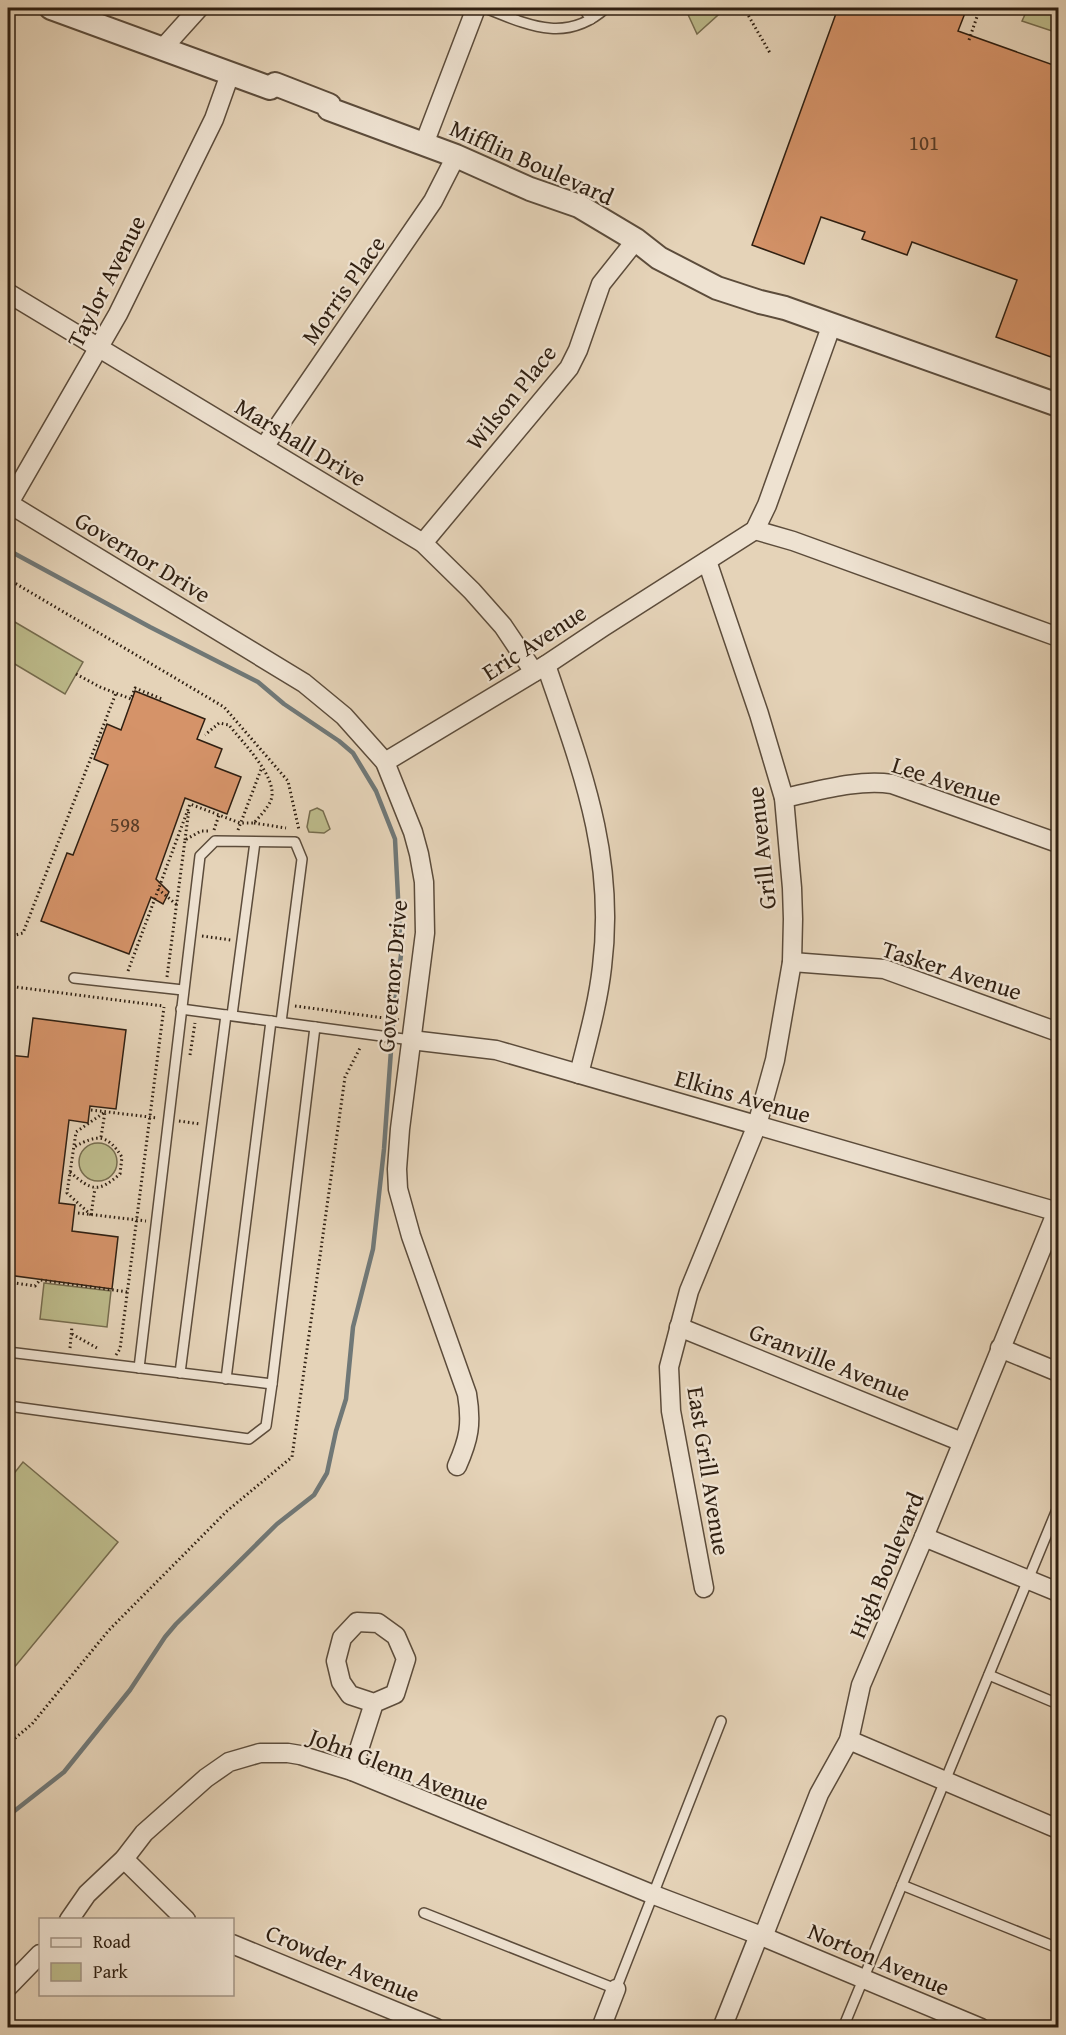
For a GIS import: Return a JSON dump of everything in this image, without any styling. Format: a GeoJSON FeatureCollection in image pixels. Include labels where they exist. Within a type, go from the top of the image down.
{"type":"FeatureCollection","features":[{"type":"Feature","properties":{"kind":"street","name":"Mifflin Boulevard"},"geometry":{"type":"LineString","coordinates":[[51,8],[270,88],[275,84],[329,105],[329,109],[456,156],[530,189],[579,206],[636,240],[659,258],[717,288],[832,324],[1059,405]]}},
{"type":"Feature","properties":{"kind":"street"},"geometry":{"type":"LineString","coordinates":[[162,49],[199,8]]}},
{"type":"Feature","properties":{"kind":"street"},"geometry":{"type":"LineString","coordinates":[[424,144],[476,8]]}},
{"type":"Feature","properties":{"kind":"street","name":"Taylor Avenue"},"geometry":{"type":"LineString","coordinates":[[8,503],[118,315],[214,119],[230,74]]}},
{"type":"Feature","properties":{"kind":"street","name":"Morris Place"},"geometry":{"type":"LineString","coordinates":[[264,447],[433,201],[456,156]]}},
{"type":"Feature","properties":{"kind":"street","name":"Wilson Place"},"geometry":{"type":"LineString","coordinates":[[423,543],[569,368],[578,350],[601,284],[636,240]]}},
{"type":"Feature","properties":{"kind":"street","name":"Marshall Drive"},"geometry":{"type":"LineString","coordinates":[[8,293],[423,543],[472,591],[540,669],[584,777],[597,829],[605,889],[603,967],[597,1004],[579,1074]]}},
{"type":"Feature","properties":{"kind":"street"},"geometry":{"type":"LineString","coordinates":[[707,561],[756,530],[832,324]]}},
{"type":"Feature","properties":{"kind":"street","name":"Governor Drive"},"geometry":{"type":"LineString","coordinates":[[8,503],[304,683],[344,716],[385,762],[413,832],[424,882],[424,949],[400,1129],[398,1189],[411,1236],[467,1394],[470,1427],[467,1443],[457,1466]]}},
{"type":"Feature","properties":{"kind":"street"},"geometry":{"type":"LineString","coordinates":[[756,530],[804,545],[1059,637]]}},
{"type":"Feature","properties":{"kind":"street","name":"Eric Avenue"},"geometry":{"type":"LineString","coordinates":[[385,762],[540,669],[707,561]]}},
{"type":"Feature","properties":{"kind":"street","name":"Grill Avenue"},"geometry":{"type":"LineString","coordinates":[[679,1327],[689,1291],[757,1125],[775,1060],[792,962],[792,888],[784,798],[759,714],[707,561]]}},
{"type":"Feature","properties":{"kind":"street","name":"Lee Avenue"},"geometry":{"type":"LineString","coordinates":[[784,798],[853,785],[892,784],[1059,843]]}},
{"type":"Feature","properties":{"kind":"street","name":"Tasker Avenue"},"geometry":{"type":"LineString","coordinates":[[792,962],[884,969],[1059,1032]]}},
{"type":"Feature","properties":{"kind":"street","name":"Elkins Avenue"},"geometry":{"type":"LineString","coordinates":[[411,1040],[496,1050],[1058,1211]]}},
{"type":"Feature","properties":{"kind":"street","name":"High Boulevard"},"geometry":{"type":"LineString","coordinates":[[722,2028],[819,1794],[849,1740],[861,1684],[1058,1211]]}},
{"type":"Feature","properties":{"kind":"street","name":"Granville Avenue"},"geometry":{"type":"LineString","coordinates":[[679,1327],[963,1442]]}},
{"type":"Feature","properties":{"kind":"street","name":"East Grill Avenue"},"geometry":{"type":"LineString","coordinates":[[679,1327],[669,1367],[669,1390],[704,1588]]}},
{"type":"Feature","properties":{"kind":"street"},"geometry":{"type":"LineString","coordinates":[[1000,1348],[1059,1372]]}},
{"type":"Feature","properties":{"kind":"street"},"geometry":{"type":"LineString","coordinates":[[924,1537],[1059,1592]]}},
{"type":"Feature","properties":{"kind":"street"},"geometry":{"type":"LineString","coordinates":[[352,1772],[374,1703],[395,1694],[406,1659],[396,1636],[378,1623],[357,1622],[342,1638],[336,1661],[341,1682],[350,1695],[374,1703]]}},
{"type":"Feature","properties":{"kind":"street"},"geometry":{"type":"LineString","coordinates":[[849,1740],[1059,1829]]}},
{"type":"Feature","properties":{"kind":"street","name":"John Glenn Avenue"},"geometry":{"type":"LineString","coordinates":[[70,1918],[87,1894],[124,1859],[144,1833],[206,1778],[229,1762],[260,1753],[288,1753],[352,1772],[761,1936]]}},
{"type":"Feature","properties":{"kind":"street"},"geometry":{"type":"LineString","coordinates":[[124,1859],[184,1918]]}},
{"type":"Feature","properties":{"kind":"street","name":"Norton Avenue"},"geometry":{"type":"LineString","coordinates":[[761,1936],[981,2028]]}},
{"type":"Feature","properties":{"kind":"street","name":"Crowder Avenue"},"geometry":{"type":"LineString","coordinates":[[234,1945],[436,2028]]}},
{"type":"Feature","properties":{"kind":"street"},"geometry":{"type":"LineString","coordinates":[[8,1987],[39,1955]]}},
{"type":"Feature","properties":{"kind":"street"},"geometry":{"type":"LineString","coordinates":[[601,2028],[616,1989]]}},
{"type":"Feature","properties":{"kind":"lane"},"geometry":{"type":"LineString","coordinates":[[485,8],[544,29],[568,27],[591,19],[606,8]]}},
{"type":"Feature","properties":{"kind":"lane"},"geometry":{"type":"LineString","coordinates":[[583,8],[591,19]]}},
{"type":"Feature","properties":{"kind":"lane"},"geometry":{"type":"LineString","coordinates":[[139,1368],[200,856],[215,841],[295,842],[302,859],[276,1021],[226,1379]]}},
{"type":"Feature","properties":{"kind":"lane"},"geometry":{"type":"LineString","coordinates":[[180,1373],[212,1125],[255,842]]}},
{"type":"Feature","properties":{"kind":"lane"},"geometry":{"type":"LineString","coordinates":[[74,978],[183,990]]}},
{"type":"Feature","properties":{"kind":"lane"},"geometry":{"type":"LineString","coordinates":[[181,1009],[411,1040]]}},
{"type":"Feature","properties":{"kind":"lane"},"geometry":{"type":"LineString","coordinates":[[8,1406],[249,1439],[266,1426],[315,1027]]}},
{"type":"Feature","properties":{"kind":"lane"},"geometry":{"type":"LineString","coordinates":[[8,1352],[272,1384]]}},
{"type":"Feature","properties":{"kind":"lane"},"geometry":{"type":"LineString","coordinates":[[843,2028],[1059,1507]]}},
{"type":"Feature","properties":{"kind":"lane"},"geometry":{"type":"LineString","coordinates":[[989,1675],[1059,1704]]}},
{"type":"Feature","properties":{"kind":"lane"},"geometry":{"type":"LineString","coordinates":[[424,1912],[616,1989],[721,1721]]}},
{"type":"Feature","properties":{"kind":"lane"},"geometry":{"type":"LineString","coordinates":[[902,1886],[1059,1948]]}},
{"type":"Feature","properties":{"kind":"path"},"geometry":{"type":"LineString","coordinates":[[744,8],[770,53]]}},
{"type":"Feature","properties":{"kind":"path"},"geometry":{"type":"LineString","coordinates":[[969,40],[980,8]]}},
{"type":"Feature","properties":{"kind":"path"},"geometry":{"type":"LineString","coordinates":[[8,579],[224,707],[288,781],[303,839]]}},
{"type":"Feature","properties":{"kind":"path"},"geometry":{"type":"LineString","coordinates":[[76,674],[100,687],[131,699],[135,688],[162,699]]}},
{"type":"Feature","properties":{"kind":"path"},"geometry":{"type":"LineString","coordinates":[[8,937],[23,933],[116,693]]}},
{"type":"Feature","properties":{"kind":"path"},"geometry":{"type":"LineString","coordinates":[[240,823],[262,767]]}},
{"type":"Feature","properties":{"kind":"path"},"geometry":{"type":"LineString","coordinates":[[185,840],[190,804]]}},
{"type":"Feature","properties":{"kind":"path"},"geometry":{"type":"LineString","coordinates":[[254,823],[299,830]]}},
{"type":"Feature","properties":{"kind":"path"},"geometry":{"type":"LineString","coordinates":[[8,986],[164,1006],[128,1292],[120,1348],[114,1357]]}},
{"type":"Feature","properties":{"kind":"path"},"geometry":{"type":"LineString","coordinates":[[294,1006],[414,1021]]}},
{"type":"Feature","properties":{"kind":"path"},"geometry":{"type":"LineString","coordinates":[[8,1744],[32,1724],[109,1630],[218,1520],[292,1456],[345,1077],[362,1044]]}},
{"type":"Feature","properties":{"kind":"path"},"geometry":{"type":"LineString","coordinates":[[91,1110],[212,1125]]}},
{"type":"Feature","properties":{"kind":"path"},"geometry":{"type":"LineString","coordinates":[[101,1137],[105,1112]]}},
{"type":"Feature","properties":{"kind":"path"},"geometry":{"type":"LineString","coordinates":[[91,1215],[67,1193],[76,1132],[105,1112]]}},
{"type":"Feature","properties":{"kind":"path"},"geometry":{"type":"LineString","coordinates":[[70,1172],[82,1183],[95,1188],[106,1187],[120,1174],[122,1157],[113,1143],[101,1137],[88,1139],[74,1147]]}},
{"type":"Feature","properties":{"kind":"path"},"geometry":{"type":"LineString","coordinates":[[91,1215],[95,1188]]}},
{"type":"Feature","properties":{"kind":"path"},"geometry":{"type":"LineString","coordinates":[[78,1213],[156,1223]]}},
{"type":"Feature","properties":{"kind":"path"},"geometry":{"type":"LineString","coordinates":[[8,1282],[35,1286],[40,1280],[128,1292]]}},
{"type":"Feature","properties":{"kind":"path"},"geometry":{"type":"LineString","coordinates":[[70,1352],[72,1326]]}},
{"type":"Feature","properties":{"kind":"path"},"geometry":{"type":"LineString","coordinates":[[72,1334],[97,1348],[97,1355]]}},
{"type":"Feature","properties":{"kind":"green space"},"geometry":{"type":"Polygon","coordinates":[[[685,8],[714,8],[718,15],[697,34],[685,8]]]}},
{"type":"Feature","properties":{"kind":"green space"},"geometry":{"type":"Polygon","coordinates":[[[1028,8],[1058,8],[1058,33],[1022,21],[1028,8]]]}},
{"type":"Feature","properties":{"kind":"green space"},"geometry":{"type":"Polygon","coordinates":[[[8,618],[83,662],[65,694],[8,660],[8,618]]]}},
{"type":"Feature","properties":{"kind":"green space"},"geometry":{"type":"Polygon","coordinates":[[[317,808],[323,811],[330,829],[324,833],[309,832],[307,827],[310,811],[317,808]]]}},
{"type":"Feature","properties":{"kind":"green space"},"geometry":{"type":"Polygon","coordinates":[[[98,1143],[111,1149],[117,1162],[111,1175],[98,1181],[85,1175],[79,1162],[85,1149],[98,1143]]]}},
{"type":"Feature","properties":{"kind":"green space"},"geometry":{"type":"Polygon","coordinates":[[[44,1283],[111,1291],[107,1327],[40,1319],[44,1283]]]}},
{"type":"Feature","properties":{"kind":"green space"},"geometry":{"type":"Polygon","coordinates":[[[23,1462],[118,1542],[8,1675],[8,1481],[23,1462]]]}},
{"type":"Feature","properties":{"kind":"building"},"geometry":{"type":"Polygon","coordinates":[[[838,8],[858,12],[859,8],[967,8],[958,31],[1059,67],[1059,352],[1053,350],[1051,357],[996,337],[1017,280],[912,242],[907,255],[862,239],[865,232],[821,217],[804,264],[752,245],[838,8]]]}},
{"type":"Feature","properties":{"kind":"building"},"geometry":{"type":"Polygon","coordinates":[[[135,691],[205,719],[197,739],[222,749],[215,767],[241,777],[227,814],[185,798],[156,879],[169,892],[163,904],[151,897],[129,954],[41,921],[67,853],[73,855],[108,765],[94,759],[107,724],[121,730],[135,691]]]}},
{"type":"Feature","properties":{"kind":"building"},"geometry":{"type":"Polygon","coordinates":[[[33,1018],[126,1030],[116,1109],[90,1106],[88,1123],[69,1120],[59,1203],[75,1205],[72,1231],[118,1237],[112,1289],[8,1275],[8,1055],[28,1057],[33,1018]]]}},
{"type":"Feature","properties":{"kind":"waterway"},"geometry":{"type":"LineString","coordinates":[[8,550],[258,682],[284,704],[353,753],[376,791],[395,839],[401,955],[394,1008],[384,1149],[373,1249],[353,1327],[346,1399],[327,1473],[314,1495],[277,1524],[176,1624],[130,1690],[64,1772],[8,1816]]}}]}
